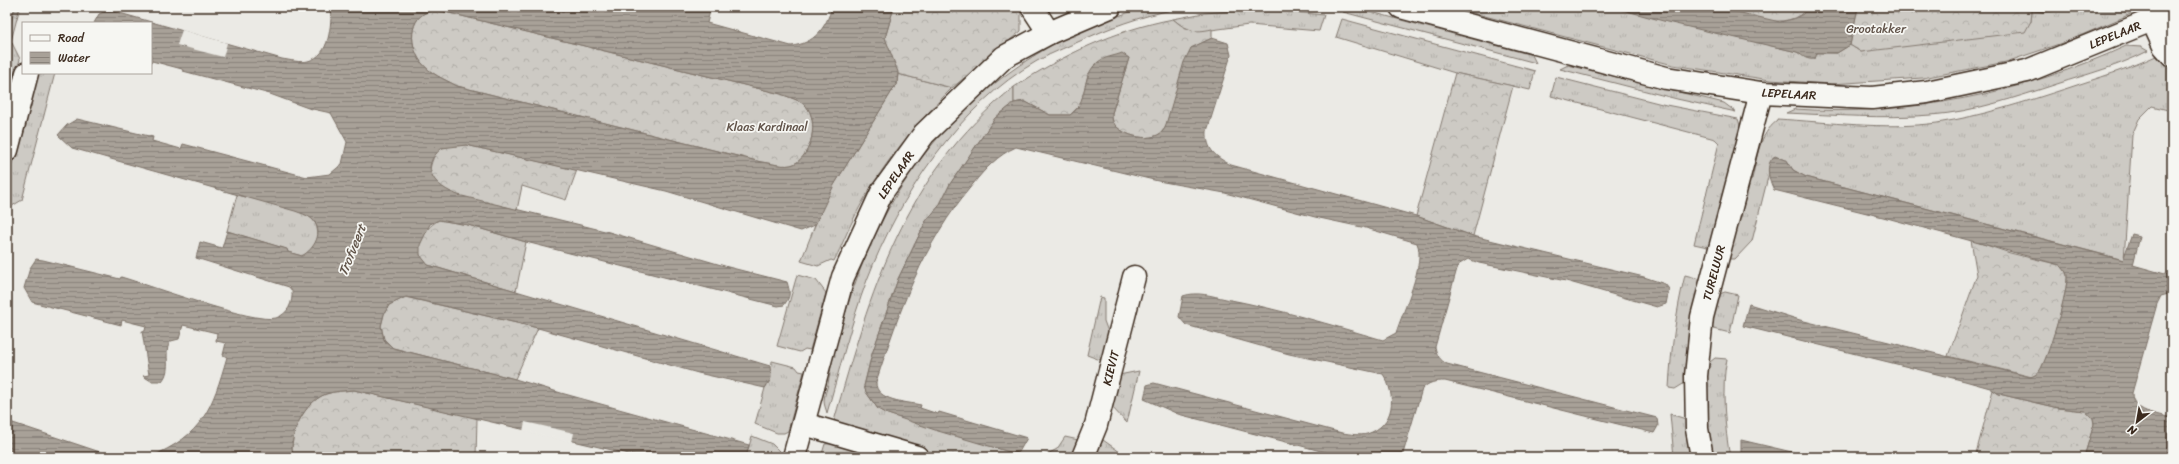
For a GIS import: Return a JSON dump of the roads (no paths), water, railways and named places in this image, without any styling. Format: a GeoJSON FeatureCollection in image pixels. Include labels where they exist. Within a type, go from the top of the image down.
{"type":"FeatureCollection","features":[{"type":"Feature","properties":{"kind":"street"},"geometry":{"type":"LineString","coordinates":[[1032,7],[1049,33]]}},
{"type":"Feature","properties":{"kind":"street","name":"LEPELAAR"},"geometry":{"type":"LineString","coordinates":[[794,457],[843,277],[882,192],[924,134],[1004,57],[1049,33],[1110,7]]}},
{"type":"Feature","properties":{"kind":"street","name":"LEPELAAR"},"geometry":{"type":"LineString","coordinates":[[1401,7],[1666,78],[1761,93],[1872,98],[1927,92],[2027,71],[2152,20],[2172,9]]}},
{"type":"Feature","properties":{"kind":"street"},"geometry":{"type":"LineString","coordinates":[[2152,20],[2164,46],[2172,55]]}},
{"type":"Feature","properties":{"kind":"street"},"geometry":{"type":"LineString","coordinates":[[7,150],[27,74]]}},
{"type":"Feature","properties":{"kind":"street","name":"TURELUUR"},"geometry":{"type":"LineString","coordinates":[[1702,457],[1697,429],[1696,376],[1702,317],[1761,93]]}},
{"type":"Feature","properties":{"kind":"street","name":"KIEVIT"},"geometry":{"type":"LineString","coordinates":[[1084,457],[1096,425],[1134,277]]}},
{"type":"Feature","properties":{"kind":"street"},"geometry":{"type":"LineString","coordinates":[[804,424],[917,457]]}},
{"type":"Feature","properties":{"kind":"water","name":"Trofveert"},"geometry":{"type":"Polygon","coordinates":[[[332,7],[711,7],[707,23],[791,46],[806,42],[818,34],[826,22],[832,7],[894,7],[885,38],[898,72],[897,83],[834,185],[815,225],[801,231],[666,191],[466,145],[442,148],[435,155],[431,163],[430,170],[432,176],[437,182],[450,192],[458,195],[609,232],[728,267],[787,282],[789,291],[788,299],[784,305],[778,306],[526,242],[468,225],[439,220],[430,224],[420,245],[420,255],[428,265],[770,366],[771,378],[765,388],[698,373],[538,328],[406,297],[389,305],[384,314],[381,326],[384,340],[393,348],[515,379],[749,445],[746,457],[642,457],[354,390],[326,394],[311,404],[299,420],[295,430],[292,448],[293,457],[150,457],[168,449],[182,439],[194,429],[203,418],[210,406],[222,375],[227,357],[223,355],[226,343],[216,341],[217,333],[183,325],[179,339],[171,341],[168,345],[167,371],[165,376],[162,381],[151,381],[143,376],[149,375],[142,331],[145,331],[146,326],[122,320],[121,325],[32,302],[24,288],[30,268],[36,259],[120,279],[121,277],[225,310],[264,318],[276,318],[284,314],[291,304],[292,291],[289,287],[196,258],[200,242],[222,248],[227,231],[287,249],[288,252],[302,256],[314,245],[318,235],[318,229],[312,219],[302,213],[72,148],[58,135],[67,125],[77,119],[153,137],[152,141],[181,149],[183,144],[307,177],[330,174],[342,164],[347,142],[331,113],[308,108],[270,94],[183,71],[182,69],[152,61],[152,22],[282,59],[302,62],[316,58],[321,53],[330,31],[332,7]],[[437,10],[428,12],[421,16],[413,29],[414,46],[421,62],[433,73],[457,86],[761,162],[786,166],[794,164],[800,160],[805,153],[812,137],[812,120],[810,112],[806,106],[797,100],[781,94],[437,10]]]}},
{"type":"Feature","properties":{"kind":"water"},"geometry":{"type":"Polygon","coordinates":[[[1612,7],[1715,7],[1780,22],[1793,19],[1803,14],[1808,7],[1858,7],[1850,45],[1837,53],[1817,53],[1815,59],[1810,59],[1797,52],[1667,22],[1612,7]]]}},
{"type":"Feature","properties":{"kind":"water"},"geometry":{"type":"Polygon","coordinates":[[[2010,7],[2076,7],[2044,12],[2010,7]]]}},
{"type":"Feature","properties":{"kind":"water"},"geometry":{"type":"Polygon","coordinates":[[[109,10],[151,22],[95,22],[99,14],[109,10]]]}},
{"type":"Feature","properties":{"kind":"water"},"geometry":{"type":"Polygon","coordinates":[[[1212,38],[1228,43],[1231,55],[1207,131],[1207,138],[1213,152],[1231,165],[1416,216],[1473,236],[1644,277],[1665,284],[1669,289],[1666,304],[1657,307],[1566,281],[1479,263],[1468,259],[1458,265],[1435,347],[1439,357],[1447,364],[1657,418],[1658,426],[1654,433],[1445,381],[1438,381],[1430,383],[1422,389],[1402,457],[1344,457],[1178,414],[1144,399],[1147,385],[1154,383],[1342,433],[1364,435],[1376,430],[1388,417],[1391,409],[1390,391],[1383,374],[1289,354],[1186,325],[1179,317],[1183,296],[1204,294],[1246,303],[1383,340],[1396,333],[1408,300],[1418,262],[1419,252],[1417,243],[1366,228],[1315,217],[1225,193],[1158,181],[1016,147],[998,158],[982,173],[955,207],[940,230],[914,278],[894,329],[876,382],[877,388],[881,393],[893,400],[921,405],[920,408],[938,414],[939,412],[1027,438],[1019,452],[1013,453],[938,431],[885,413],[878,409],[866,392],[864,386],[872,354],[898,279],[926,221],[939,206],[950,184],[995,118],[1014,103],[1024,101],[1050,115],[1070,115],[1080,104],[1086,82],[1092,68],[1100,60],[1122,53],[1129,58],[1112,113],[1113,122],[1123,132],[1131,135],[1147,138],[1154,136],[1161,133],[1165,128],[1184,62],[1191,48],[1212,38]]]}},
{"type":"Feature","properties":{"kind":"water"},"geometry":{"type":"Polygon","coordinates":[[[1775,156],[1787,161],[1793,170],[1806,177],[2123,260],[2132,234],[2140,236],[2133,265],[2172,276],[2172,293],[2161,296],[2157,304],[2132,393],[2136,404],[2141,408],[2146,411],[2172,418],[2172,457],[2084,457],[2094,424],[2093,418],[2085,411],[2058,408],[1999,394],[1990,388],[1965,381],[1743,326],[1749,304],[1800,320],[2030,377],[2038,373],[2044,363],[2065,294],[2067,275],[2060,265],[1887,218],[1774,190],[1770,182],[1768,172],[1770,163],[1775,156]]]}},
{"type":"Feature","properties":{"kind":"water"},"geometry":{"type":"Polygon","coordinates":[[[7,421],[115,457],[7,457],[7,421]]]}},
{"type":"Feature","properties":{"kind":"water"},"geometry":{"type":"Polygon","coordinates":[[[1741,440],[1813,457],[1750,457],[1741,455],[1741,440]]]}},
{"type":"Feature","properties":{"kind":"park label","name":"Grootakker"},"geometry":{"type":"Point","coordinates":[1876,29]}},
{"type":"Feature","properties":{"kind":"park label","name":"Klaas Kardinaal"},"geometry":{"type":"Point","coordinates":[767,127]}}]}
